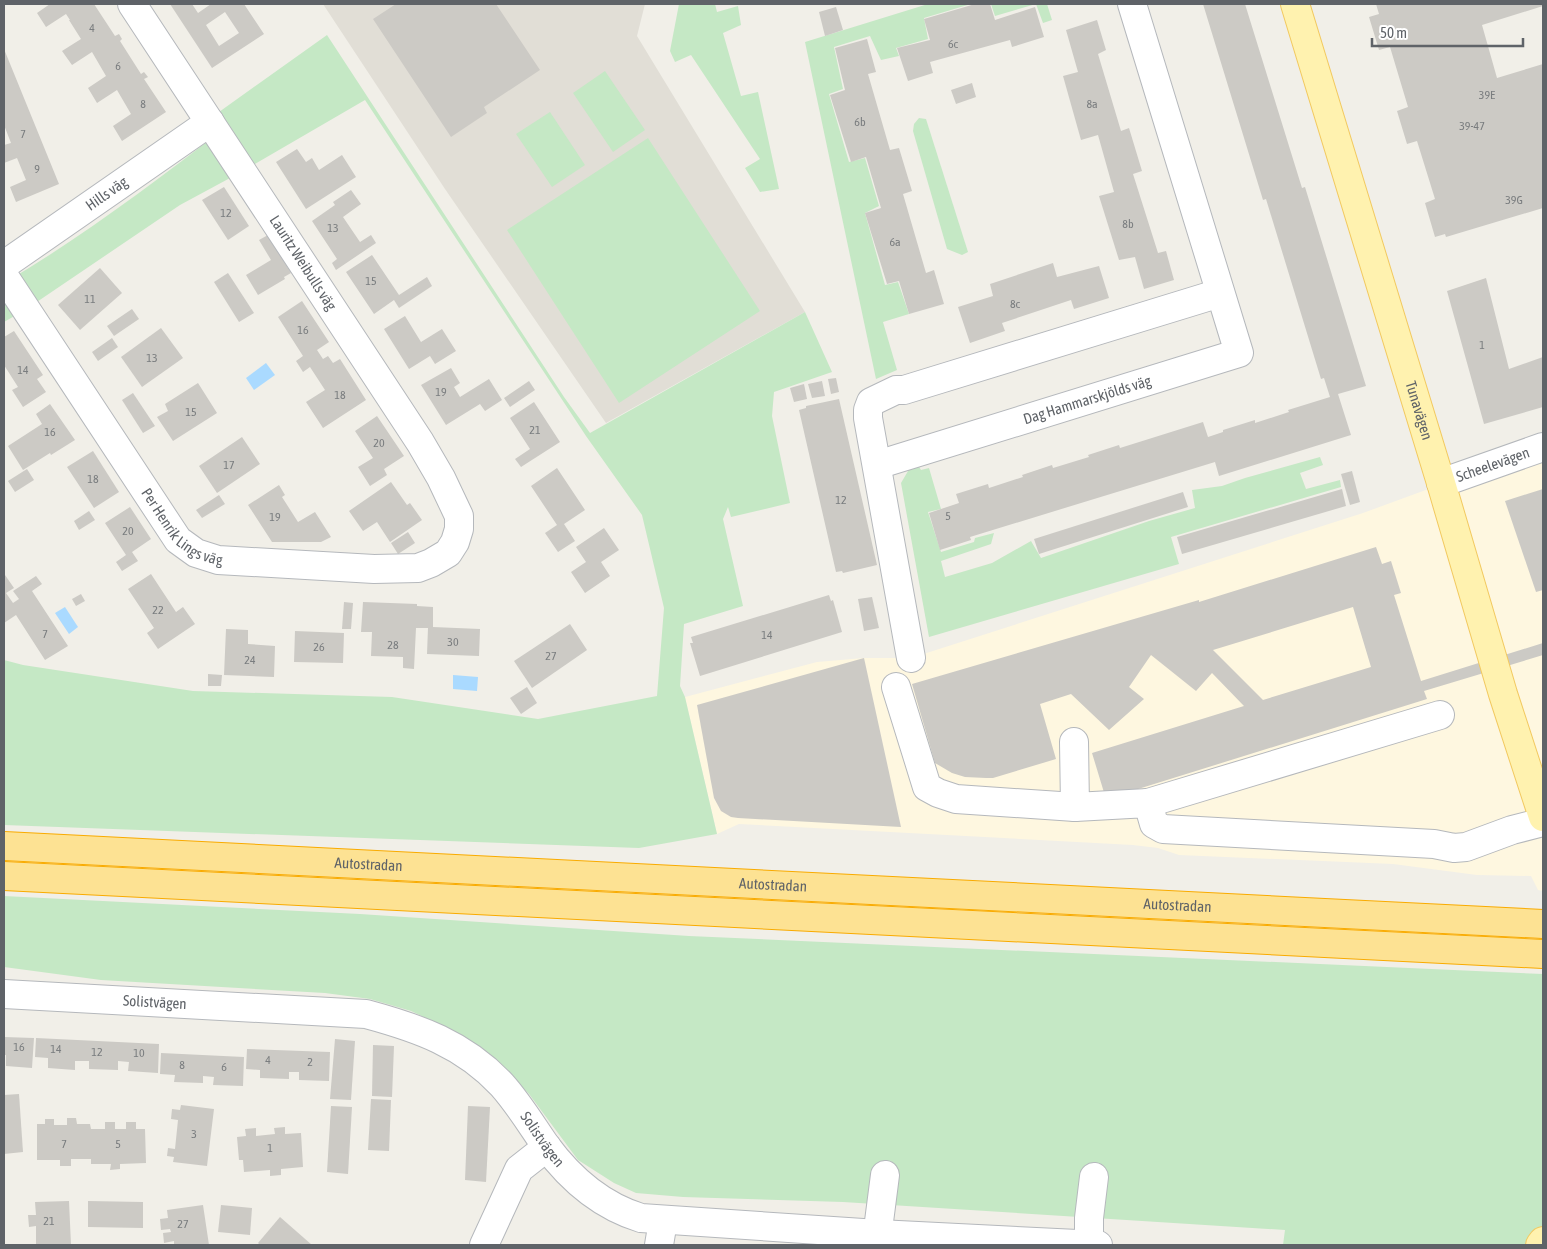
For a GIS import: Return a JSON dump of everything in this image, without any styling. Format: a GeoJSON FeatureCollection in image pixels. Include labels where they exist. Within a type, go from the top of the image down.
{"type":"FeatureCollection","features":[{"type":"Feature","properties":{"kind":"highway","name":"Autostradan"},"geometry":{"type":"LineString","coordinates":[[4,846],[1536,924]]}},
{"type":"Feature","properties":{"kind":"highway","name":"Autostradan"},"geometry":{"type":"LineString","coordinates":[[4,876],[1538,954]]}},
{"type":"Feature","properties":{"kind":"main road","name":"Tunavägen"},"geometry":{"type":"LineString","coordinates":[[1295,4],[1542,814]]}},
{"type":"Feature","properties":{"kind":"main road"},"geometry":{"type":"LineString","coordinates":[[1540,1245],[1543,1240]]}},
{"type":"Feature","properties":{"kind":"street","name":"Lauritz Weibulls väg"},"geometry":{"type":"LineString","coordinates":[[132,4],[424,449],[441,478],[459,516],[459,529]]}},
{"type":"Feature","properties":{"kind":"street","name":"Dag Hammarskjölds väg"},"geometry":{"type":"LineString","coordinates":[[877,465],[1239,353],[1132,4]]}},
{"type":"Feature","properties":{"kind":"street","name":"Hills väg"},"geometry":{"type":"LineString","coordinates":[[4,265],[210,122]]}},
{"type":"Feature","properties":{"kind":"street","name":"Per Henrik Lings väg"},"geometry":{"type":"LineString","coordinates":[[4,276],[178,540],[196,554],[218,560],[374,569],[418,568],[448,553],[456,542],[459,529]]}},
{"type":"Feature","properties":{"kind":"street"},"geometry":{"type":"LineString","coordinates":[[911,658],[868,410],[871,402],[896,390],[904,390],[968,371],[1220,293]]}},
{"type":"Feature","properties":{"kind":"street","name":"Scheelevägen"},"geometry":{"type":"LineString","coordinates":[[1441,483],[1543,447]]}},
{"type":"Feature","properties":{"kind":"street"},"geometry":{"type":"LineString","coordinates":[[896,687],[927,787],[956,799],[1075,807],[1148,803],[1440,715]]}},
{"type":"Feature","properties":{"kind":"street"},"geometry":{"type":"LineString","coordinates":[[1074,742],[1075,807]]}},
{"type":"Feature","properties":{"kind":"street"},"geometry":{"type":"LineString","coordinates":[[1148,803],[1154,824],[1163,829],[1434,844],[1450,834],[1507,817],[1542,814]]}},
{"type":"Feature","properties":{"kind":"street","name":"Solistvägen"},"geometry":{"type":"LineString","coordinates":[[4,994],[366,1014],[406,1024],[445,1042],[482,1067],[501,1084],[568,1174],[603,1201],[627,1214],[641,1218],[661,1233],[1098,1245]]}},
{"type":"Feature","properties":{"kind":"street"},"geometry":{"type":"LineString","coordinates":[[484,1245],[520,1168],[547,1147]]}},
{"type":"Feature","properties":{"kind":"street"},"geometry":{"type":"LineString","coordinates":[[877,1239],[885,1175]]}},
{"type":"Feature","properties":{"kind":"street"},"geometry":{"type":"LineString","coordinates":[[1089,1245],[1089,1218],[1094,1177]]}},
{"type":"Feature","properties":{"kind":"shaded area"},"geometry":{"type":"Polygon","coordinates":[[[323,4],[645,4],[637,36],[805,312],[606,423],[445,189],[323,4]]]}},
{"type":"Feature","properties":{"kind":"shaded area"},"geometry":{"type":"Polygon","coordinates":[[[1543,447],[1543,891],[1538,890],[1531,876],[1477,875],[1393,864],[1179,855],[1158,848],[1133,845],[739,824],[717,834],[685,697],[817,662],[864,658],[911,658],[1363,513],[1543,447]]]}},
{"type":"Feature","properties":{"kind":"green space"},"geometry":{"type":"Polygon","coordinates":[[[679,4],[715,4],[717,12],[738,6],[741,25],[723,33],[741,96],[758,92],[779,189],[760,192],[745,168],[760,159],[691,55],[675,62],[670,51],[679,4]]]}},
{"type":"Feature","properties":{"kind":"green space"},"geometry":{"type":"Polygon","coordinates":[[[928,4],[971,4],[924,18],[928,39],[896,48],[899,56],[881,60],[870,36],[834,47],[843,89],[829,94],[849,162],[865,158],[879,206],[865,213],[885,285],[898,282],[909,314],[883,322],[897,370],[876,379],[805,42],[928,4]]]}},
{"type":"Feature","properties":{"kind":"green space"},"geometry":{"type":"Polygon","coordinates":[[[991,4],[1036,4],[995,16],[991,4]]]}},
{"type":"Feature","properties":{"kind":"green space"},"geometry":{"type":"Polygon","coordinates":[[[1036,4],[1047,4],[1052,20],[1043,23],[1036,4]]]}},
{"type":"Feature","properties":{"kind":"green space"},"geometry":{"type":"Polygon","coordinates":[[[327,35],[564,397],[590,433],[805,312],[832,372],[774,392],[772,416],[790,503],[731,517],[728,507],[723,519],[743,606],[684,624],[680,686],[685,697],[717,834],[639,848],[4,825],[4,660],[23,665],[193,691],[392,697],[538,719],[657,696],[664,608],[642,515],[586,436],[365,100],[243,171],[180,205],[25,310],[4,322],[4,283],[89,229],[224,129],[219,112],[327,35]]]}},
{"type":"Feature","properties":{"kind":"green space"},"geometry":{"type":"Polygon","coordinates":[[[605,71],[645,130],[613,152],[573,93],[605,71]]]}},
{"type":"Feature","properties":{"kind":"green space"},"geometry":{"type":"Polygon","coordinates":[[[550,112],[585,165],[552,187],[516,134],[550,112]]]}},
{"type":"Feature","properties":{"kind":"green space"},"geometry":{"type":"Polygon","coordinates":[[[919,118],[926,119],[968,252],[962,255],[947,249],[913,131],[914,124],[919,118]]]}},
{"type":"Feature","properties":{"kind":"green space"},"geometry":{"type":"Polygon","coordinates":[[[648,138],[760,311],[619,403],[507,230],[648,138]]]}},
{"type":"Feature","properties":{"kind":"green space"},"geometry":{"type":"Polygon","coordinates":[[[1320,457],[1323,465],[1300,473],[1306,489],[1340,480],[1341,487],[1171,537],[1179,564],[929,637],[901,483],[911,466],[918,465],[921,470],[929,468],[941,509],[928,512],[941,552],[974,542],[975,538],[994,533],[991,544],[941,561],[945,577],[992,563],[1031,541],[1041,558],[1149,521],[1195,508],[1192,490],[1222,486],[1320,457]]]}},
{"type":"Feature","properties":{"kind":"green space"},"geometry":{"type":"Polygon","coordinates":[[[4,896],[360,914],[689,936],[1543,974],[1543,1245],[1283,1245],[1285,1230],[843,1202],[683,1197],[636,1193],[614,1183],[578,1160],[529,1094],[496,1061],[443,1026],[411,1011],[370,999],[325,993],[101,980],[4,967],[4,896]]]}},
{"type":"Feature","properties":{"kind":"water"},"geometry":{"type":"Polygon","coordinates":[[[266,363],[275,375],[254,390],[246,378],[266,363]]]}},
{"type":"Feature","properties":{"kind":"water"},"geometry":{"type":"Polygon","coordinates":[[[65,607],[78,627],[69,634],[55,613],[65,607]]]}},
{"type":"Feature","properties":{"kind":"water"},"geometry":{"type":"Polygon","coordinates":[[[453,675],[478,677],[477,691],[453,689],[453,675]]]}},
{"type":"Feature","properties":{"kind":"building"},"geometry":{"type":"Polygon","coordinates":[[[50,4],[94,4],[115,36],[119,34],[122,39],[120,41],[141,74],[144,72],[148,77],[144,79],[166,112],[122,141],[113,126],[131,114],[117,90],[97,103],[88,88],[106,76],[92,52],[72,65],[62,51],[81,39],[66,14],[46,27],[37,13],[50,4]]]}},
{"type":"Feature","properties":{"kind":"building"},"geometry":{"type":"Polygon","coordinates":[[[170,4],[192,4],[198,13],[211,4],[244,4],[264,34],[212,68],[170,4]],[[225,12],[206,25],[219,46],[239,33],[225,12]]]}},
{"type":"Feature","properties":{"kind":"building"},"geometry":{"type":"Polygon","coordinates":[[[396,4],[496,4],[540,70],[484,107],[487,113],[451,137],[373,19],[396,4]]]}},
{"type":"Feature","properties":{"kind":"building"},"geometry":{"type":"Polygon","coordinates":[[[975,4],[990,4],[995,20],[1035,7],[1044,37],[1012,47],[1010,40],[930,62],[933,73],[908,81],[897,48],[930,40],[924,19],[975,4]]]}},
{"type":"Feature","properties":{"kind":"building"},"geometry":{"type":"Polygon","coordinates":[[[1203,4],[1245,4],[1302,188],[1305,187],[1366,386],[1338,394],[1351,435],[1219,476],[1215,462],[970,537],[971,540],[940,550],[929,513],[959,503],[956,494],[988,484],[989,488],[1052,465],[1053,468],[1119,445],[1120,448],[1203,422],[1208,437],[1223,432],[1223,430],[1255,420],[1255,423],[1330,397],[1324,378],[1321,379],[1266,199],[1263,200],[1203,4]]]}},
{"type":"Feature","properties":{"kind":"building"},"geometry":{"type":"Polygon","coordinates":[[[1376,4],[1543,4],[1543,6],[1482,25],[1497,78],[1543,64],[1543,208],[1446,237],[1445,234],[1435,237],[1425,203],[1435,199],[1417,141],[1407,144],[1397,111],[1408,107],[1390,47],[1379,50],[1369,17],[1379,14],[1376,4]]]}},
{"type":"Feature","properties":{"kind":"building"},"geometry":{"type":"Polygon","coordinates":[[[836,7],[843,30],[825,36],[819,12],[836,7]]]}},
{"type":"Feature","properties":{"kind":"building"},"geometry":{"type":"Polygon","coordinates":[[[1097,20],[1106,50],[1098,54],[1121,131],[1129,128],[1142,171],[1133,174],[1158,253],[1166,251],[1174,280],[1144,289],[1135,257],[1119,260],[1099,196],[1114,192],[1098,135],[1081,140],[1063,76],[1078,72],[1066,30],[1097,20]]]}},
{"type":"Feature","properties":{"kind":"building"},"geometry":{"type":"Polygon","coordinates":[[[867,39],[876,72],[868,74],[890,150],[899,148],[912,191],[903,194],[926,273],[934,270],[944,304],[909,314],[899,281],[887,284],[865,213],[881,208],[866,157],[851,162],[830,95],[845,90],[835,48],[867,39]]]}},
{"type":"Feature","properties":{"kind":"building"},"geometry":{"type":"Polygon","coordinates":[[[4,49],[59,184],[16,202],[10,187],[26,180],[17,158],[4,163],[4,145],[11,143],[4,125],[4,49]]]}},
{"type":"Feature","properties":{"kind":"building"},"geometry":{"type":"Polygon","coordinates":[[[972,83],[976,97],[956,104],[951,90],[972,83]]]}},
{"type":"Feature","properties":{"kind":"building"},"geometry":{"type":"Polygon","coordinates":[[[297,149],[306,162],[312,158],[319,170],[342,155],[356,177],[306,209],[276,162],[297,149]]]}},
{"type":"Feature","properties":{"kind":"building"},"geometry":{"type":"Polygon","coordinates":[[[224,187],[249,226],[228,240],[202,200],[224,187]]]}},
{"type":"Feature","properties":{"kind":"building"},"geometry":{"type":"Polygon","coordinates":[[[351,190],[361,204],[343,217],[360,242],[371,235],[376,243],[336,270],[332,263],[337,259],[312,221],[335,205],[333,202],[351,190]]]}},
{"type":"Feature","properties":{"kind":"building"},"geometry":{"type":"Polygon","coordinates":[[[268,235],[291,273],[284,277],[285,279],[258,295],[246,275],[271,260],[259,240],[268,235]]]}},
{"type":"Feature","properties":{"kind":"building"},"geometry":{"type":"Polygon","coordinates":[[[372,255],[399,295],[427,277],[432,286],[399,308],[394,300],[374,314],[346,272],[372,255]]]}},
{"type":"Feature","properties":{"kind":"building"},"geometry":{"type":"Polygon","coordinates":[[[1053,263],[1057,277],[1099,266],[1109,298],[1074,309],[1071,300],[1002,323],[1005,331],[970,343],[958,307],[993,296],[990,284],[1053,263]]]}},
{"type":"Feature","properties":{"kind":"building"},"geometry":{"type":"Polygon","coordinates":[[[100,268],[122,293],[80,330],[58,305],[100,268]]]}},
{"type":"Feature","properties":{"kind":"building"},"geometry":{"type":"Polygon","coordinates":[[[228,273],[254,313],[239,322],[214,282],[228,273]]]}},
{"type":"Feature","properties":{"kind":"building"},"geometry":{"type":"Polygon","coordinates":[[[1486,278],[1509,369],[1543,357],[1543,407],[1484,424],[1447,291],[1486,278]]]}},
{"type":"Feature","properties":{"kind":"building"},"geometry":{"type":"Polygon","coordinates":[[[302,301],[329,342],[317,350],[323,359],[328,356],[333,363],[340,359],[366,400],[323,428],[306,402],[325,390],[310,367],[303,372],[296,361],[303,356],[278,317],[302,301]]]}},
{"type":"Feature","properties":{"kind":"building"},"geometry":{"type":"Polygon","coordinates":[[[132,309],[139,319],[114,336],[107,326],[132,309]]]}},
{"type":"Feature","properties":{"kind":"building"},"geometry":{"type":"Polygon","coordinates":[[[405,316],[421,342],[442,329],[456,351],[435,364],[430,356],[409,369],[384,329],[405,316]]]}},
{"type":"Feature","properties":{"kind":"building"},"geometry":{"type":"Polygon","coordinates":[[[161,328],[183,358],[142,387],[121,357],[161,328]]]}},
{"type":"Feature","properties":{"kind":"building"},"geometry":{"type":"Polygon","coordinates":[[[14,331],[43,375],[37,379],[46,392],[23,407],[12,390],[18,387],[4,365],[4,337],[14,331]]]}},
{"type":"Feature","properties":{"kind":"building"},"geometry":{"type":"Polygon","coordinates":[[[112,338],[118,347],[98,361],[92,352],[112,338]]]}},
{"type":"Feature","properties":{"kind":"building"},"geometry":{"type":"Polygon","coordinates":[[[451,368],[460,383],[454,387],[460,397],[489,379],[502,400],[485,411],[480,404],[446,425],[421,385],[451,368]]]}},
{"type":"Feature","properties":{"kind":"building"},"geometry":{"type":"Polygon","coordinates":[[[836,378],[839,392],[831,394],[828,379],[836,378]]]}},
{"type":"Feature","properties":{"kind":"building"},"geometry":{"type":"Polygon","coordinates":[[[529,381],[535,390],[510,407],[504,398],[529,381]]]}},
{"type":"Feature","properties":{"kind":"building"},"geometry":{"type":"Polygon","coordinates":[[[822,381],[825,396],[812,398],[808,384],[822,381]]]}},
{"type":"Feature","properties":{"kind":"building"},"geometry":{"type":"Polygon","coordinates":[[[198,383],[217,413],[173,441],[157,417],[168,411],[165,404],[198,383]]]}},
{"type":"Feature","properties":{"kind":"building"},"geometry":{"type":"Polygon","coordinates":[[[804,384],[807,399],[794,402],[790,388],[804,384]]]}},
{"type":"Feature","properties":{"kind":"building"},"geometry":{"type":"Polygon","coordinates":[[[133,393],[155,426],[143,433],[122,400],[133,393]]]}},
{"type":"Feature","properties":{"kind":"building"},"geometry":{"type":"Polygon","coordinates":[[[839,399],[877,565],[843,573],[842,571],[836,572],[799,410],[806,408],[806,406],[839,399]]]}},
{"type":"Feature","properties":{"kind":"building"},"geometry":{"type":"Polygon","coordinates":[[[534,402],[560,442],[521,467],[515,459],[530,449],[510,418],[534,402]]]}},
{"type":"Feature","properties":{"kind":"building"},"geometry":{"type":"Polygon","coordinates":[[[50,404],[75,440],[23,470],[8,446],[42,424],[36,414],[50,404]]]}},
{"type":"Feature","properties":{"kind":"building"},"geometry":{"type":"Polygon","coordinates":[[[377,416],[404,456],[384,469],[387,475],[370,486],[358,467],[373,458],[355,431],[377,416]]]}},
{"type":"Feature","properties":{"kind":"building"},"geometry":{"type":"Polygon","coordinates":[[[242,437],[260,464],[217,493],[199,466],[242,437]]]}},
{"type":"Feature","properties":{"kind":"building"},"geometry":{"type":"Polygon","coordinates":[[[93,451],[119,492],[94,508],[67,467],[93,451]]]}},
{"type":"Feature","properties":{"kind":"building"},"geometry":{"type":"Polygon","coordinates":[[[557,468],[585,510],[564,524],[575,541],[558,552],[545,533],[557,525],[531,486],[557,468]]]}},
{"type":"Feature","properties":{"kind":"building"},"geometry":{"type":"Polygon","coordinates":[[[27,469],[34,480],[15,492],[8,481],[27,469]]]}},
{"type":"Feature","properties":{"kind":"building"},"geometry":{"type":"Polygon","coordinates":[[[1352,471],[1360,502],[1350,505],[1341,474],[1352,471]]]}},
{"type":"Feature","properties":{"kind":"building"},"geometry":{"type":"Polygon","coordinates":[[[391,482],[407,505],[410,503],[422,520],[390,542],[377,522],[363,531],[349,511],[391,482]]]}},
{"type":"Feature","properties":{"kind":"building"},"geometry":{"type":"Polygon","coordinates":[[[279,485],[285,495],[282,497],[298,522],[315,512],[331,537],[321,542],[272,542],[248,505],[279,485]]]}},
{"type":"Feature","properties":{"kind":"building"},"geometry":{"type":"Polygon","coordinates":[[[1342,489],[1346,506],[1182,554],[1177,537],[1342,489]]]}},
{"type":"Feature","properties":{"kind":"building"},"geometry":{"type":"Polygon","coordinates":[[[1543,489],[1543,590],[1536,592],[1505,501],[1543,489]]]}},
{"type":"Feature","properties":{"kind":"building"},"geometry":{"type":"Polygon","coordinates":[[[1183,492],[1188,507],[1039,554],[1034,539],[1183,492]]]}},
{"type":"Feature","properties":{"kind":"building"},"geometry":{"type":"Polygon","coordinates":[[[219,495],[225,504],[202,518],[196,510],[219,495]]]}},
{"type":"Feature","properties":{"kind":"building"},"geometry":{"type":"Polygon","coordinates":[[[130,507],[151,539],[132,552],[138,561],[122,571],[116,562],[126,555],[105,523],[130,507]]]}},
{"type":"Feature","properties":{"kind":"building"},"geometry":{"type":"Polygon","coordinates":[[[89,511],[95,520],[79,530],[74,521],[89,511]]]}},
{"type":"Feature","properties":{"kind":"building"},"geometry":{"type":"Polygon","coordinates":[[[604,528],[619,550],[601,562],[610,576],[585,593],[571,572],[586,562],[576,547],[604,528]]]}},
{"type":"Feature","properties":{"kind":"building"},"geometry":{"type":"Polygon","coordinates":[[[408,532],[415,543],[398,554],[391,543],[408,532]]]}},
{"type":"Feature","properties":{"kind":"building"},"geometry":{"type":"Polygon","coordinates":[[[1376,547],[1382,564],[1391,561],[1401,593],[1394,595],[1421,681],[1543,643],[1543,655],[1424,691],[1427,699],[1106,799],[1092,753],[1244,706],[1212,673],[1196,691],[1151,655],[1129,687],[1144,699],[1109,730],[1071,694],[1040,704],[1056,759],[993,778],[965,777],[952,773],[935,763],[912,684],[1199,600],[1199,602],[1376,547]],[[1353,607],[1213,650],[1263,700],[1371,667],[1353,607]]]}},
{"type":"Feature","properties":{"kind":"building"},"geometry":{"type":"Polygon","coordinates":[[[151,574],[176,612],[183,607],[195,624],[158,649],[147,633],[154,628],[128,589],[151,574]]]}},
{"type":"Feature","properties":{"kind":"building"},"geometry":{"type":"Polygon","coordinates":[[[5,575],[14,588],[6,593],[13,603],[19,599],[13,591],[36,576],[42,584],[32,591],[68,646],[45,660],[16,615],[4,623],[5,575]]]}},
{"type":"Feature","properties":{"kind":"building"},"geometry":{"type":"Polygon","coordinates":[[[81,594],[85,601],[76,606],[72,599],[81,594]]]}},
{"type":"Feature","properties":{"kind":"building"},"geometry":{"type":"Polygon","coordinates":[[[829,595],[831,601],[833,600],[842,632],[700,676],[690,643],[693,643],[691,637],[829,595]]]}},
{"type":"Feature","properties":{"kind":"building"},"geometry":{"type":"Polygon","coordinates":[[[872,597],[879,628],[864,631],[858,599],[872,597]]]}},
{"type":"Feature","properties":{"kind":"building"},"geometry":{"type":"Polygon","coordinates":[[[344,602],[353,603],[351,629],[342,629],[344,602]]]}},
{"type":"Feature","properties":{"kind":"building"},"geometry":{"type":"Polygon","coordinates":[[[363,602],[417,604],[417,606],[433,607],[433,627],[480,629],[479,656],[427,654],[428,628],[416,628],[414,669],[403,668],[403,657],[371,656],[372,632],[361,632],[363,602]]]}},
{"type":"Feature","properties":{"kind":"building"},"geometry":{"type":"Polygon","coordinates":[[[570,624],[587,650],[532,688],[514,661],[570,624]]]}},
{"type":"Feature","properties":{"kind":"building"},"geometry":{"type":"Polygon","coordinates":[[[226,629],[248,630],[248,644],[275,646],[274,677],[224,675],[226,629]]]}},
{"type":"Feature","properties":{"kind":"building"},"geometry":{"type":"Polygon","coordinates":[[[295,631],[344,633],[343,663],[294,662],[295,631]]]}},
{"type":"Feature","properties":{"kind":"building"},"geometry":{"type":"Polygon","coordinates":[[[864,658],[901,827],[738,818],[731,817],[721,811],[714,798],[697,705],[864,658]]]}},
{"type":"Feature","properties":{"kind":"building"},"geometry":{"type":"Polygon","coordinates":[[[208,674],[222,675],[221,686],[208,686],[208,674]]]}},
{"type":"Feature","properties":{"kind":"building"},"geometry":{"type":"Polygon","coordinates":[[[527,687],[537,703],[521,714],[510,698],[527,687]]]}},
{"type":"Feature","properties":{"kind":"building"},"geometry":{"type":"Polygon","coordinates":[[[4,1037],[34,1038],[32,1068],[6,1066],[4,1037]]]}},
{"type":"Feature","properties":{"kind":"building"},"geometry":{"type":"Polygon","coordinates":[[[36,1038],[159,1044],[158,1073],[128,1071],[129,1062],[118,1061],[118,1070],[89,1069],[89,1061],[75,1061],[75,1070],[48,1068],[48,1058],[35,1057],[36,1038]]]}},
{"type":"Feature","properties":{"kind":"building"},"geometry":{"type":"Polygon","coordinates":[[[335,1039],[355,1041],[351,1100],[330,1099],[335,1039]]]}},
{"type":"Feature","properties":{"kind":"building"},"geometry":{"type":"Polygon","coordinates":[[[373,1045],[394,1046],[392,1097],[372,1096],[373,1045]]]}},
{"type":"Feature","properties":{"kind":"building"},"geometry":{"type":"Polygon","coordinates":[[[247,1049],[330,1052],[329,1081],[299,1080],[299,1072],[289,1072],[289,1079],[260,1078],[260,1070],[246,1069],[247,1049]]]}},
{"type":"Feature","properties":{"kind":"building"},"geometry":{"type":"Polygon","coordinates":[[[161,1053],[244,1057],[243,1086],[213,1085],[214,1077],[203,1076],[203,1083],[174,1082],[175,1075],[160,1074],[161,1053]]]}},
{"type":"Feature","properties":{"kind":"building"},"geometry":{"type":"Polygon","coordinates":[[[19,1094],[23,1152],[4,1154],[4,1095],[19,1094]]]}},
{"type":"Feature","properties":{"kind":"building"},"geometry":{"type":"Polygon","coordinates":[[[371,1099],[391,1100],[389,1151],[368,1150],[371,1099]]]}},
{"type":"Feature","properties":{"kind":"building"},"geometry":{"type":"Polygon","coordinates":[[[181,1105],[214,1109],[207,1166],[173,1162],[174,1157],[167,1156],[168,1148],[175,1149],[178,1120],[171,1119],[172,1109],[180,1110],[181,1105]]]}},
{"type":"Feature","properties":{"kind":"building"},"geometry":{"type":"Polygon","coordinates":[[[331,1106],[352,1107],[348,1174],[327,1172],[331,1106]]]}},
{"type":"Feature","properties":{"kind":"building"},"geometry":{"type":"Polygon","coordinates":[[[468,1106],[490,1107],[486,1182],[465,1180],[468,1106]]]}},
{"type":"Feature","properties":{"kind":"building"},"geometry":{"type":"Polygon","coordinates":[[[67,1118],[76,1118],[77,1124],[90,1124],[91,1129],[105,1129],[105,1122],[115,1122],[115,1129],[126,1129],[126,1122],[136,1122],[136,1129],[145,1129],[146,1163],[120,1164],[120,1169],[110,1170],[111,1164],[91,1164],[91,1159],[71,1159],[71,1166],[60,1166],[60,1160],[37,1160],[37,1124],[45,1124],[45,1119],[54,1119],[54,1125],[67,1125],[67,1118]]]}},
{"type":"Feature","properties":{"kind":"building"},"geometry":{"type":"Polygon","coordinates":[[[285,1127],[285,1134],[301,1133],[303,1167],[281,1169],[281,1175],[270,1176],[270,1170],[244,1172],[243,1160],[239,1160],[237,1137],[246,1136],[245,1129],[256,1128],[256,1136],[275,1134],[274,1128],[285,1127]]]}},
{"type":"Feature","properties":{"kind":"building"},"geometry":{"type":"Polygon","coordinates":[[[69,1201],[71,1245],[36,1245],[36,1226],[29,1227],[28,1215],[36,1215],[35,1202],[69,1201]]]}},
{"type":"Feature","properties":{"kind":"building"},"geometry":{"type":"Polygon","coordinates":[[[88,1201],[143,1202],[143,1228],[88,1227],[88,1201]]]}},
{"type":"Feature","properties":{"kind":"building"},"geometry":{"type":"Polygon","coordinates":[[[203,1205],[209,1245],[174,1245],[174,1241],[164,1243],[163,1233],[171,1232],[170,1229],[161,1230],[160,1219],[168,1218],[167,1210],[203,1205]]]}},
{"type":"Feature","properties":{"kind":"building"},"geometry":{"type":"Polygon","coordinates":[[[221,1205],[252,1208],[250,1235],[218,1232],[221,1205]]]}},
{"type":"Feature","properties":{"kind":"building"},"geometry":{"type":"Polygon","coordinates":[[[280,1217],[312,1245],[260,1245],[258,1243],[280,1217]]]}}]}
